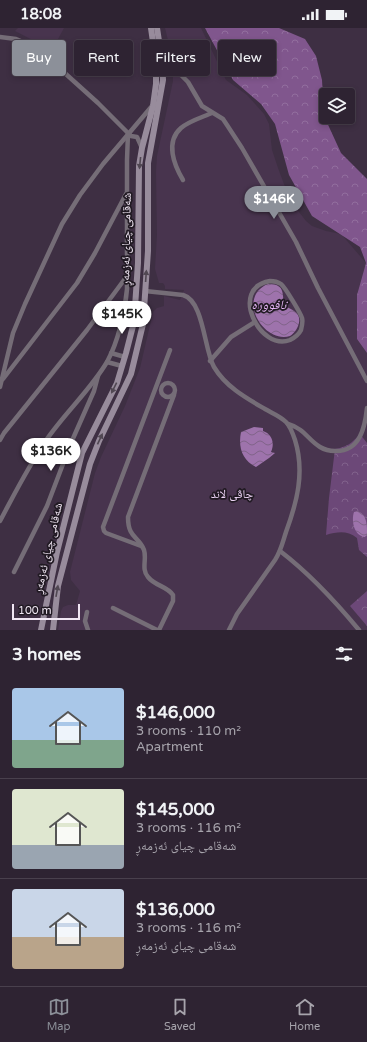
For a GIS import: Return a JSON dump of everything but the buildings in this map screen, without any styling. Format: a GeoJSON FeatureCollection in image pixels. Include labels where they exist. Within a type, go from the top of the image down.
{"type":"FeatureCollection","features":[{"type":"Feature","properties":{"kind":"main road","name":"شەقامی چیای ئەزمەڕ"},"geometry":{"type":"LineString","coordinates":[[41,630],[82,453],[117,382],[132,332],[135,311],[138,250],[139,173],[142,148],[156,106],[155,52],[151,28]]}},
{"type":"Feature","properties":{"kind":"main road","name":"شەقامی چیای ئەزمەڕ"},"geometry":{"type":"LineString","coordinates":[[158,28],[159,40]]}},
{"type":"Feature","properties":{"kind":"main road","name":"شەقامی چیای ئەزمەڕ"},"geometry":{"type":"LineString","coordinates":[[53,630],[58,586],[90,464],[98,441],[131,374],[143,324],[148,251],[148,163],[156,106],[162,76]]}},
{"type":"Feature","properties":{"kind":"street"},"geometry":{"type":"LineString","coordinates":[[0,37],[16,39],[38,48],[98,102],[128,133],[132,136],[136,136],[140,140],[142,148]]}},
{"type":"Feature","properties":{"kind":"street"},"geometry":{"type":"LineString","coordinates":[[182,76],[188,82],[202,106],[225,122],[242,148],[296,242],[318,288],[367,380]]}},
{"type":"Feature","properties":{"kind":"street"},"geometry":{"type":"LineString","coordinates":[[0,387],[13,333],[62,224],[80,195],[103,164],[128,133],[156,106]]}},
{"type":"Feature","properties":{"kind":"street"},"geometry":{"type":"LineString","coordinates":[[183,180],[178,172],[172,149],[175,136],[183,127],[212,113]]}},
{"type":"Feature","properties":{"kind":"street"},"geometry":{"type":"LineString","coordinates":[[0,521],[46,440],[107,362],[111,353],[125,305],[127,276],[128,133]]}},
{"type":"Feature","properties":{"kind":"street"},"geometry":{"type":"LineString","coordinates":[[127,150],[132,139],[136,136]]}},
{"type":"Feature","properties":{"kind":"street"},"geometry":{"type":"LineString","coordinates":[[2,380],[77,283],[95,253],[127,192]]}},
{"type":"Feature","properties":{"kind":"street"},"geometry":{"type":"LineString","coordinates":[[0,440],[4,433],[87,330],[127,276]]}},
{"type":"Feature","properties":{"kind":"street"},"geometry":{"type":"LineString","coordinates":[[270,281],[284,286],[302,315],[301,330],[290,340],[284,341],[264,333],[255,322],[250,310],[252,294],[258,286],[270,281]]}},
{"type":"Feature","properties":{"kind":"street"},"geometry":{"type":"LineString","coordinates":[[145,291],[183,295],[188,297],[197,311],[203,326],[210,361],[220,376],[230,387],[280,417],[288,424],[302,430],[322,448],[332,451],[342,450],[354,445],[360,438],[367,408]]}},
{"type":"Feature","properties":{"kind":"street"},"geometry":{"type":"LineString","coordinates":[[210,361],[231,337],[255,322]]}},
{"type":"Feature","properties":{"kind":"street"},"geometry":{"type":"LineString","coordinates":[[142,546],[106,533],[103,530],[103,525],[170,350]]}},
{"type":"Feature","properties":{"kind":"street"},"geometry":{"type":"LineString","coordinates":[[111,353],[125,357]]}},
{"type":"Feature","properties":{"kind":"street"},"geometry":{"type":"LineString","coordinates":[[107,362],[122,366]]}},
{"type":"Feature","properties":{"kind":"street"},"geometry":{"type":"LineString","coordinates":[[14,572],[47,506],[71,443],[94,391],[98,374]]}},
{"type":"Feature","properties":{"kind":"street"},"geometry":{"type":"LineString","coordinates":[[113,608],[158,630],[173,601],[173,595],[169,590],[151,581],[146,574],[144,568],[144,551],[142,546],[130,532],[128,517],[174,395]]}},
{"type":"Feature","properties":{"kind":"street"},"geometry":{"type":"LineString","coordinates":[[230,630],[237,614],[280,551],[293,514],[300,479],[299,454],[288,424]]}},
{"type":"Feature","properties":{"kind":"street"},"geometry":{"type":"LineString","coordinates":[[280,551],[295,562],[312,578],[359,630]]}},
{"type":"Feature","properties":{"kind":"street"},"geometry":{"type":"LineString","coordinates":[[87,612],[85,621],[88,630]]}},
{"type":"Feature","properties":{"kind":"street"},"geometry":{"type":"LineString","coordinates":[[143,630],[145,624]]}},
{"type":"Feature","properties":{"kind":"shaded area"},"geometry":{"type":"Polygon","coordinates":[[[18,28],[64,28],[57,40],[33,40],[15,31],[18,28]]]}},
{"type":"Feature","properties":{"kind":"shaded area","name":"چاڤی لاند"},"geometry":{"type":"Polygon","coordinates":[[[165,28],[201,28],[207,40],[168,40],[165,28]]]}},
{"type":"Feature","properties":{"kind":"shaded area","name":"چاڤی لاند"},"geometry":{"type":"Polygon","coordinates":[[[210,47],[218,63],[218,76],[224,76],[226,80],[247,95],[264,114],[269,124],[272,150],[278,168],[287,192],[299,212],[312,226],[342,235],[366,263],[357,295],[357,339],[367,353],[367,630],[58,630],[63,607],[68,605],[76,605],[80,591],[71,580],[70,572],[95,473],[140,368],[153,312],[157,308],[164,306],[164,296],[180,300],[184,290],[165,289],[163,283],[159,283],[155,269],[157,235],[157,156],[173,76],[210,76],[210,47]]]}},
{"type":"Feature","properties":{"kind":"green space"},"geometry":{"type":"Polygon","coordinates":[[[205,28],[279,28],[305,39],[316,56],[322,88],[319,88],[319,124],[328,124],[341,153],[367,179],[367,353],[357,339],[357,295],[366,263],[360,247],[312,216],[289,175],[275,124],[261,104],[233,80],[231,76],[276,76],[276,40],[218,40],[218,52],[205,28]]]}},
{"type":"Feature","properties":{"kind":"green space"},"geometry":{"type":"Polygon","coordinates":[[[360,434],[367,443],[367,557],[359,550],[357,538],[353,535],[342,532],[326,535],[335,449],[349,444],[360,434]]]}},
{"type":"Feature","properties":{"kind":"green space"},"geometry":{"type":"Polygon","coordinates":[[[367,591],[367,626],[350,606],[367,591]]]}},
{"type":"Feature","properties":{"kind":"water","name":"نافوورە"},"geometry":{"type":"Polygon","coordinates":[[[268,284],[274,284],[281,288],[285,306],[293,310],[299,317],[299,324],[290,336],[280,337],[271,333],[257,318],[254,308],[254,299],[259,290],[268,284]]]}},
{"type":"Feature","properties":{"kind":"water"},"geometry":{"type":"Polygon","coordinates":[[[254,427],[263,428],[263,431],[269,434],[273,442],[271,452],[275,453],[256,467],[244,457],[240,443],[241,432],[254,427]]]}},
{"type":"Feature","properties":{"kind":"water"},"geometry":{"type":"Polygon","coordinates":[[[357,511],[365,517],[366,520],[367,534],[365,537],[358,534],[354,528],[353,516],[354,512],[357,511]]]}}]}
